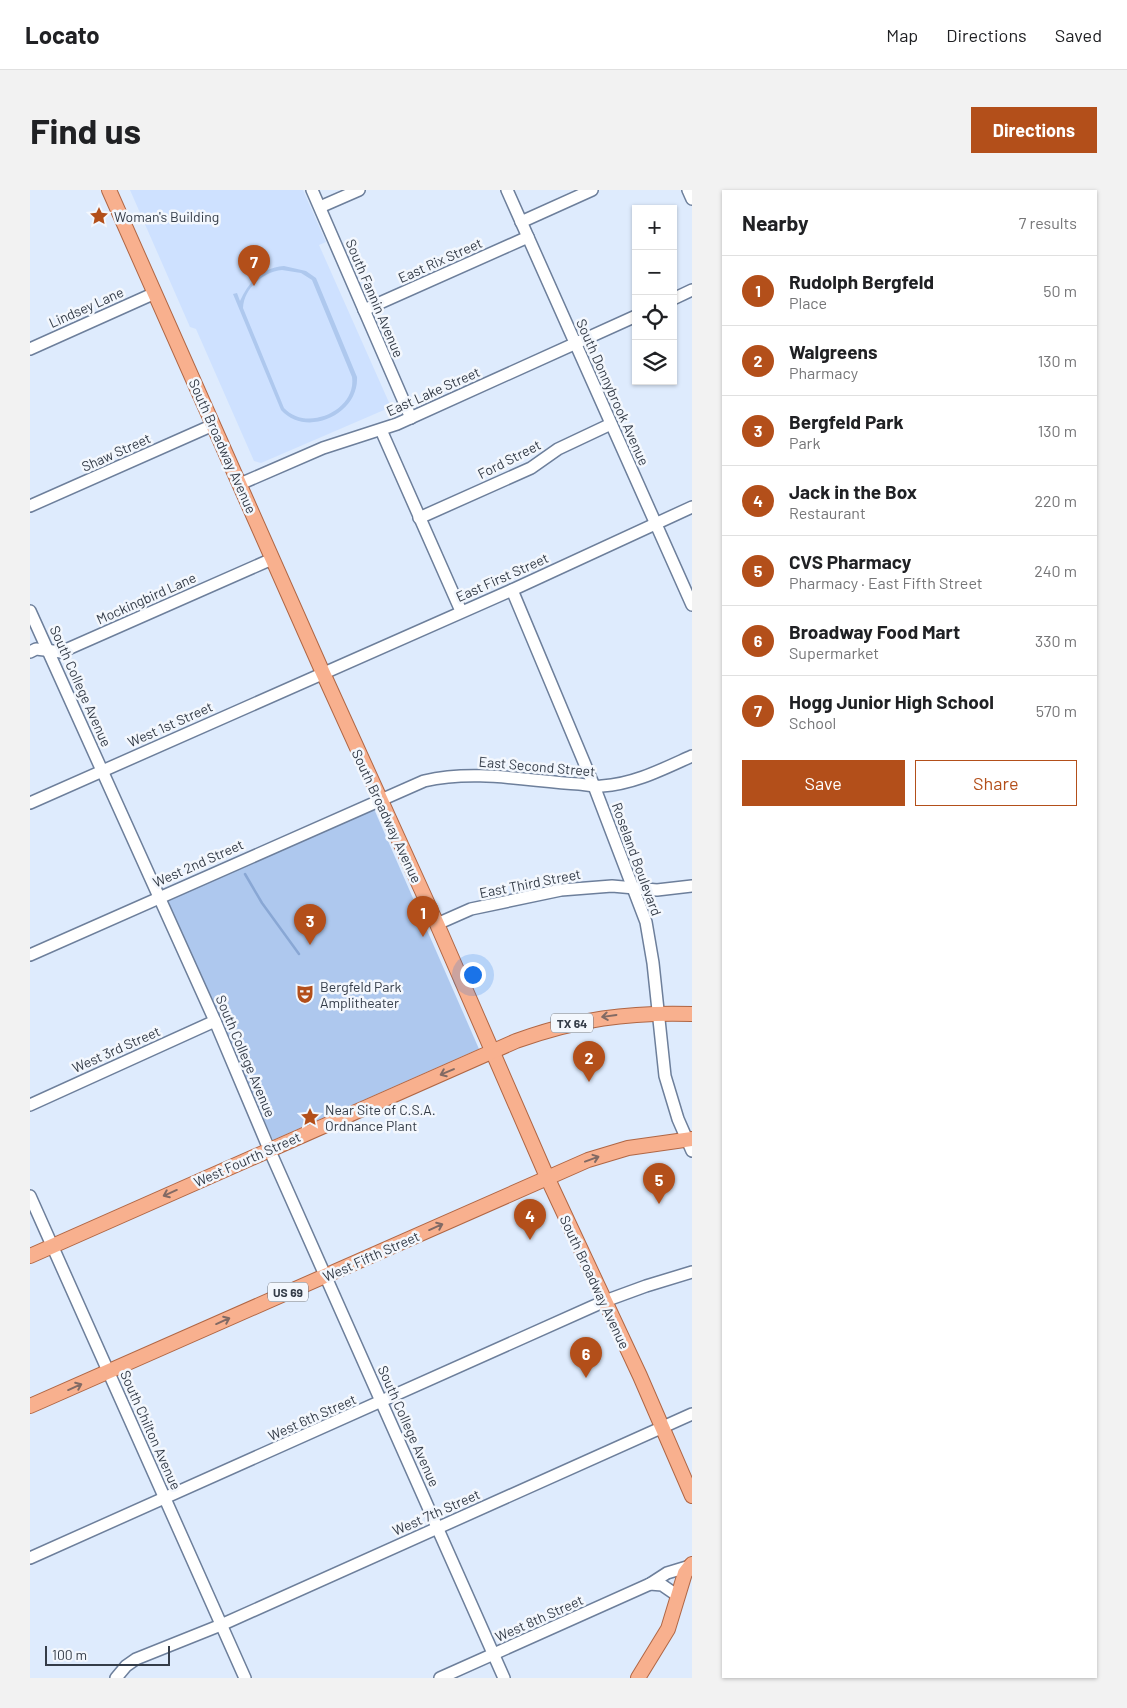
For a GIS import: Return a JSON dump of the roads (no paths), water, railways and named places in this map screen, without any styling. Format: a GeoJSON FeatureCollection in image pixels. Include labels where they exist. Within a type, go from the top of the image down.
{"type":"FeatureCollection","features":[{"type":"Feature","properties":{"kind":"main road","name":"South Broadway Avenue"},"geometry":{"type":"LineString","coordinates":[[109,190],[322,674],[436,924],[546,1177],[663,1426],[692,1496]]}},
{"type":"Feature","properties":{"kind":"main road","name":"TX 64"},"geometry":{"type":"LineString","coordinates":[[491,1052],[533,1035],[578,1022],[618,1015],[692,1014]]}},
{"type":"Feature","properties":{"kind":"main road","name":"West Fourth Street"},"geometry":{"type":"LineString","coordinates":[[30,1256],[491,1052]]}},
{"type":"Feature","properties":{"kind":"main road","name":"West Fifth Street"},"geometry":{"type":"LineString","coordinates":[[30,1406],[546,1177],[610,1153],[646,1145],[690,1143]]}},
{"type":"Feature","properties":{"kind":"main road"},"geometry":{"type":"LineString","coordinates":[[638,1678],[668,1629],[685,1573],[691,1565]]}},
{"type":"Feature","properties":{"kind":"street","name":"South Fannin Avenue"},"geometry":{"type":"LineString","coordinates":[[312,190],[411,418]]}},
{"type":"Feature","properties":{"kind":"street"},"geometry":{"type":"LineString","coordinates":[[320,207],[359,190]]}},
{"type":"Feature","properties":{"kind":"street","name":"South Donnybrook Avenue"},"geometry":{"type":"LineString","coordinates":[[507,190],[574,344],[692,605]]}},
{"type":"Feature","properties":{"kind":"street"},"geometry":{"type":"LineString","coordinates":[[521,222],[592,190]]}},
{"type":"Feature","properties":{"kind":"street"},"geometry":{"type":"LineString","coordinates":[[688,190],[692,199]]}},
{"type":"Feature","properties":{"kind":"street","name":"East Rix Street"},"geometry":{"type":"LineString","coordinates":[[364,310],[528,238]]}},
{"type":"Feature","properties":{"kind":"street"},"geometry":{"type":"LineString","coordinates":[[677,297],[692,290]]}},
{"type":"Feature","properties":{"kind":"street","name":"Lindsey Lane"},"geometry":{"type":"LineString","coordinates":[[30,349],[155,293]]}},
{"type":"Feature","properties":{"kind":"street","name":"East Lake Street"},"geometry":{"type":"LineString","coordinates":[[240,484],[323,448],[381,430],[411,418],[632,318]]}},
{"type":"Feature","properties":{"kind":"street","name":"Ford Street"},"geometry":{"type":"LineString","coordinates":[[419,518],[531,468],[574,441],[611,424]]}},
{"type":"Feature","properties":{"kind":"street","name":"Shaw Street"},"geometry":{"type":"LineString","coordinates":[[30,506],[214,425]]}},
{"type":"Feature","properties":{"kind":"street"},"geometry":{"type":"LineString","coordinates":[[381,430],[461,611]]}},
{"type":"Feature","properties":{"kind":"street","name":"East First Street"},"geometry":{"type":"LineString","coordinates":[[322,674],[512,590],[692,507]]}},
{"type":"Feature","properties":{"kind":"street","name":"Mockingbird Lane"},"geometry":{"type":"LineString","coordinates":[[30,652],[36,650],[61,652],[272,559]]}},
{"type":"Feature","properties":{"kind":"street","name":"Roseland Boulevard"},"geometry":{"type":"LineString","coordinates":[[512,590],[594,786],[646,922],[653,963],[665,1076],[690,1143]]}},
{"type":"Feature","properties":{"kind":"street","name":"South College Avenue"},"geometry":{"type":"LineString","coordinates":[[30,611],[215,1021],[269,1149],[383,1401],[504,1678]]}},
{"type":"Feature","properties":{"kind":"street","name":"West 1st Street"},"geometry":{"type":"LineString","coordinates":[[30,803],[322,674]]}},
{"type":"Feature","properties":{"kind":"street","name":"East Second Street"},"geometry":{"type":"LineString","coordinates":[[379,800],[424,782],[465,775],[594,786],[632,780],[692,756]]}},
{"type":"Feature","properties":{"kind":"street","name":"West 2nd Street"},"geometry":{"type":"LineString","coordinates":[[30,955],[159,896],[379,800]]}},
{"type":"Feature","properties":{"kind":"street","name":"East Third Street"},"geometry":{"type":"LineString","coordinates":[[436,924],[471,909],[515,898],[560,890],[632,886],[656,890],[692,886]]}},
{"type":"Feature","properties":{"kind":"street","name":"West 3rd Street"},"geometry":{"type":"LineString","coordinates":[[30,1105],[215,1021]]}},
{"type":"Feature","properties":{"kind":"street","name":"South Chilton Avenue"},"geometry":{"type":"LineString","coordinates":[[30,1196],[245,1678]]}},
{"type":"Feature","properties":{"kind":"street","name":"West 6th Street"},"geometry":{"type":"LineString","coordinates":[[30,1558],[605,1301],[692,1272]]}},
{"type":"Feature","properties":{"kind":"street","name":"West 7th Street"},"geometry":{"type":"LineString","coordinates":[[116,1678],[126,1666],[136,1660],[221,1626],[692,1414]]}},
{"type":"Feature","properties":{"kind":"street","name":"West 8th Street"},"geometry":{"type":"LineString","coordinates":[[440,1678],[650,1584],[667,1573],[691,1565]]}},
{"type":"Feature","properties":{"kind":"street"},"geometry":{"type":"LineString","coordinates":[[650,1584],[662,1585],[678,1596]]}},
{"type":"Feature","properties":{"kind":"waterway"},"geometry":{"type":"LineString","coordinates":[[245,874],[262,903],[299,954]]}},
{"type":"Feature","properties":{"kind":"place","name":"Woman's Building"},"geometry":{"type":"Point","coordinates":[99,216]}},
{"type":"Feature","properties":{"kind":"place","name":"Hogg Junior High School"},"geometry":{"type":"Point","coordinates":[254,286]}},
{"type":"Feature","properties":{"kind":"place","name":"Rudolph Bergfeld"},"geometry":{"type":"Point","coordinates":[423,937]}},
{"type":"Feature","properties":{"kind":"place","name":"Bergfeld Park"},"geometry":{"type":"Point","coordinates":[310,945]}},
{"type":"Feature","properties":{"kind":"place","name":"Bergfeld Park Amplitheater"},"geometry":{"type":"Point","coordinates":[305,994]}},
{"type":"Feature","properties":{"kind":"place","name":"Walgreens"},"geometry":{"type":"Point","coordinates":[589,1082]}},
{"type":"Feature","properties":{"kind":"place","name":"Near Site of C.S.A. Ordnance Plant"},"geometry":{"type":"Point","coordinates":[310,1117]}},
{"type":"Feature","properties":{"kind":"place","name":"CVS Pharmacy"},"geometry":{"type":"Point","coordinates":[659,1204]}},
{"type":"Feature","properties":{"kind":"place","name":"Jack in the Box"},"geometry":{"type":"Point","coordinates":[530,1240]}},
{"type":"Feature","properties":{"kind":"place","name":"Broadway Food Mart"},"geometry":{"type":"Point","coordinates":[586,1378]}}]}
